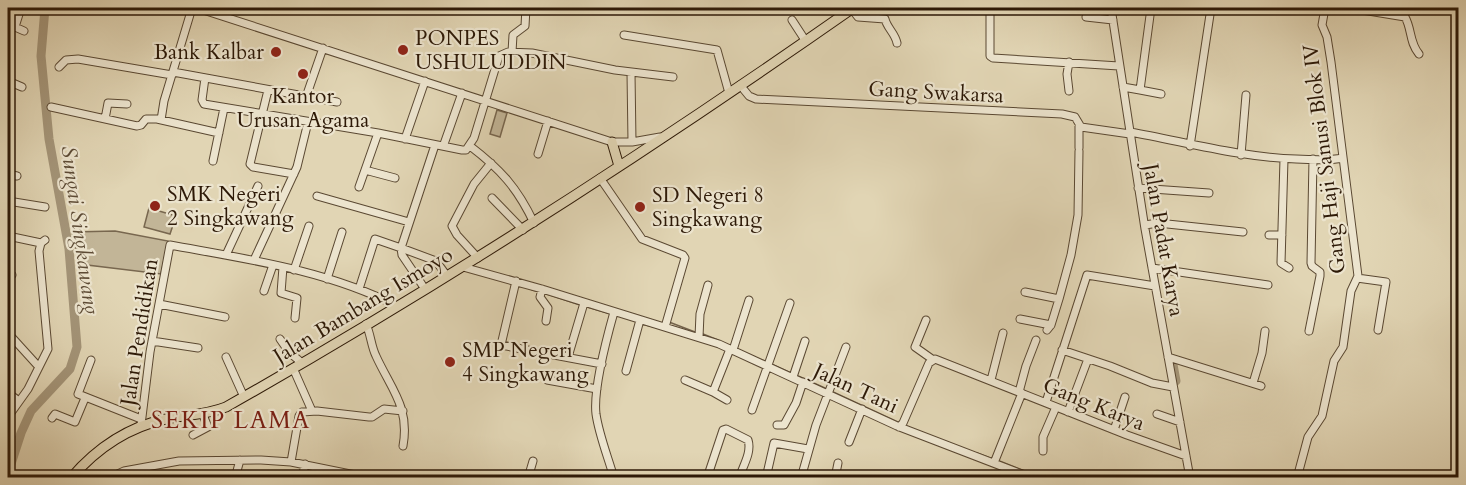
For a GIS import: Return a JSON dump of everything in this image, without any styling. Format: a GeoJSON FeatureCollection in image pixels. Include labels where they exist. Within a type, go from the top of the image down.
{"type":"FeatureCollection","features":[{"type":"Feature","properties":{"kind":"main road","name":"Jalan Bambang Ismoyo"},"geometry":{"type":"LineString","coordinates":[[71,477],[110,442],[141,422],[166,419],[206,420],[368,328],[424,289],[465,268],[729,93],[743,88],[805,40],[854,11]]}},
{"type":"Feature","properties":{"kind":"main road"},"geometry":{"type":"LineString","coordinates":[[612,142],[619,166]]}},
{"type":"Feature","properties":{"kind":"street"},"geometry":{"type":"LineString","coordinates":[[21,8],[11,26],[24,31]]}},
{"type":"Feature","properties":{"kind":"street"},"geometry":{"type":"LineString","coordinates":[[161,120],[172,74],[195,8],[219,11],[323,48],[612,142],[632,142],[665,136]]}},
{"type":"Feature","properties":{"kind":"street"},"geometry":{"type":"LineString","coordinates":[[512,52],[512,38],[524,28],[526,8]]}},
{"type":"Feature","properties":{"kind":"street"},"geometry":{"type":"LineString","coordinates":[[990,8],[989,53],[993,58],[1119,66]]}},
{"type":"Feature","properties":{"kind":"street","name":"Jalan Padat Karya"},"geometry":{"type":"LineString","coordinates":[[1111,8],[1155,268],[1155,286],[1190,477]]}},
{"type":"Feature","properties":{"kind":"street"},"geometry":{"type":"LineString","coordinates":[[1140,90],[1151,8]]}},
{"type":"Feature","properties":{"kind":"street"},"geometry":{"type":"LineString","coordinates":[[1190,146],[1211,8]]}},
{"type":"Feature","properties":{"kind":"street","name":"Gang Haji Sanusi Blok IV"},"geometry":{"type":"LineString","coordinates":[[1298,477],[1308,437],[1322,416],[1334,361],[1343,347],[1351,291],[1357,278],[1328,43],[1322,25],[1325,8]]}},
{"type":"Feature","properties":{"kind":"street"},"geometry":{"type":"LineString","coordinates":[[1350,8],[1405,17],[1414,48],[1419,54]]}},
{"type":"Feature","properties":{"kind":"street"},"geometry":{"type":"LineString","coordinates":[[854,11],[885,19],[886,26],[895,36],[897,43]]}},
{"type":"Feature","properties":{"kind":"street"},"geometry":{"type":"LineString","coordinates":[[1086,17],[1113,20]]}},
{"type":"Feature","properties":{"kind":"street"},"geometry":{"type":"LineString","coordinates":[[792,20],[805,40]]}},
{"type":"Feature","properties":{"kind":"street"},"geometry":{"type":"LineString","coordinates":[[624,35],[717,50],[729,93]]}},
{"type":"Feature","properties":{"kind":"street"},"geometry":{"type":"LineString","coordinates":[[306,97],[323,48]]}},
{"type":"Feature","properties":{"kind":"street"},"geometry":{"type":"LineString","coordinates":[[206,78],[202,104],[466,150],[478,127],[499,56],[508,52],[532,53],[631,73],[673,77]]}},
{"type":"Feature","properties":{"kind":"street"},"geometry":{"type":"LineString","coordinates":[[59,67],[66,60],[78,59],[206,78],[337,102]]}},
{"type":"Feature","properties":{"kind":"street"},"geometry":{"type":"LineString","coordinates":[[1069,62],[1067,74],[1069,91]]}},
{"type":"Feature","properties":{"kind":"street"},"geometry":{"type":"LineString","coordinates":[[631,73],[632,142]]}},
{"type":"Feature","properties":{"kind":"street"},"geometry":{"type":"LineString","coordinates":[[8,81],[22,87]]}},
{"type":"Feature","properties":{"kind":"street"},"geometry":{"type":"LineString","coordinates":[[405,139],[425,81]]}},
{"type":"Feature","properties":{"kind":"street"},"geometry":{"type":"LineString","coordinates":[[1125,87],[1161,94]]}},
{"type":"Feature","properties":{"kind":"street","name":"Gang Swakarsa"},"geometry":{"type":"LineString","coordinates":[[743,88],[752,97],[761,99],[1062,114],[1075,117],[1079,126],[1132,133],[1241,154],[1284,159],[1343,158]]}},
{"type":"Feature","properties":{"kind":"street"},"geometry":{"type":"LineString","coordinates":[[268,90],[250,166],[294,174]]}},
{"type":"Feature","properties":{"kind":"street"},"geometry":{"type":"LineString","coordinates":[[444,144],[462,93]]}},
{"type":"Feature","properties":{"kind":"street"},"geometry":{"type":"LineString","coordinates":[[1241,154],[1246,95]]}},
{"type":"Feature","properties":{"kind":"street"},"geometry":{"type":"LineString","coordinates":[[105,119],[108,103],[127,104]]}},
{"type":"Feature","properties":{"kind":"street"},"geometry":{"type":"LineString","coordinates":[[51,107],[140,126],[146,119],[161,120],[219,133]]}},
{"type":"Feature","properties":{"kind":"street"},"geometry":{"type":"LineString","coordinates":[[213,160],[224,108]]}},
{"type":"Feature","properties":{"kind":"street"},"geometry":{"type":"LineString","coordinates":[[538,154],[548,121]]}},
{"type":"Feature","properties":{"kind":"street"},"geometry":{"type":"LineString","coordinates":[[254,260],[294,174],[308,122]]}},
{"type":"Feature","properties":{"kind":"street"},"geometry":{"type":"LineString","coordinates":[[1020,319],[1049,328],[1059,299],[1071,255],[1078,215],[1079,126]]}},
{"type":"Feature","properties":{"kind":"street"},"geometry":{"type":"LineString","coordinates":[[359,187],[378,134]]}},
{"type":"Feature","properties":{"kind":"street"},"geometry":{"type":"LineString","coordinates":[[424,289],[402,255],[401,248],[435,145]]}},
{"type":"Feature","properties":{"kind":"street"},"geometry":{"type":"LineString","coordinates":[[470,146],[491,163],[520,195],[534,223]]}},
{"type":"Feature","properties":{"kind":"street"},"geometry":{"type":"LineString","coordinates":[[1284,159],[1281,263],[1289,268]]}},
{"type":"Feature","properties":{"kind":"street"},"geometry":{"type":"LineString","coordinates":[[1309,331],[1320,276],[1320,272],[1311,263],[1313,159]]}},
{"type":"Feature","properties":{"kind":"street"},"geometry":{"type":"LineString","coordinates":[[478,258],[452,226],[474,184],[491,163]]}},
{"type":"Feature","properties":{"kind":"street"},"geometry":{"type":"LineString","coordinates":[[365,170],[395,178]]}},
{"type":"Feature","properties":{"kind":"street"},"geometry":{"type":"LineString","coordinates":[[8,175],[17,176]]}},
{"type":"Feature","properties":{"kind":"street"},"geometry":{"type":"LineString","coordinates":[[600,178],[642,239],[685,258],[666,325]]}},
{"type":"Feature","properties":{"kind":"street"},"geometry":{"type":"LineString","coordinates":[[258,186],[226,255],[327,279],[359,289],[397,306]]}},
{"type":"Feature","properties":{"kind":"street"},"geometry":{"type":"LineString","coordinates":[[1140,188],[1209,193]]}},
{"type":"Feature","properties":{"kind":"street"},"geometry":{"type":"LineString","coordinates":[[318,195],[409,222]]}},
{"type":"Feature","properties":{"kind":"street"},"geometry":{"type":"LineString","coordinates":[[492,198],[523,230]]}},
{"type":"Feature","properties":{"kind":"street"},"geometry":{"type":"LineString","coordinates":[[8,201],[45,207]]}},
{"type":"Feature","properties":{"kind":"street"},"geometry":{"type":"LineString","coordinates":[[1147,224],[1243,232]]}},
{"type":"Feature","properties":{"kind":"street"},"geometry":{"type":"LineString","coordinates":[[294,270],[309,226]]}},
{"type":"Feature","properties":{"kind":"street"},"geometry":{"type":"LineString","coordinates":[[327,279],[342,232]]}},
{"type":"Feature","properties":{"kind":"street"},"geometry":{"type":"LineString","coordinates":[[1269,234],[1282,235]]}},
{"type":"Feature","properties":{"kind":"street"},"geometry":{"type":"LineString","coordinates":[[8,236],[43,242],[39,257],[48,346],[33,380],[8,417]]}},
{"type":"Feature","properties":{"kind":"street"},"geometry":{"type":"LineString","coordinates":[[359,289],[374,240],[436,261],[447,276]]}},
{"type":"Feature","properties":{"kind":"street","name":"Jalan Pendidikan"},"geometry":{"type":"LineString","coordinates":[[141,422],[152,341],[170,245],[226,255]]}},
{"type":"Feature","properties":{"kind":"street"},"geometry":{"type":"LineString","coordinates":[[264,291],[273,265]]}},
{"type":"Feature","properties":{"kind":"street"},"geometry":{"type":"LineString","coordinates":[[283,267],[280,293],[297,298],[295,318]]}},
{"type":"Feature","properties":{"kind":"street","name":"Jalan Tani"},"geometry":{"type":"LineString","coordinates":[[465,268],[516,281],[613,315],[666,325],[699,337],[769,363],[803,382],[828,391],[862,409],[995,460],[1032,477]]}},
{"type":"Feature","properties":{"kind":"street"},"geometry":{"type":"LineString","coordinates":[[1155,268],[1268,285]]}},
{"type":"Feature","properties":{"kind":"street"},"geometry":{"type":"LineString","coordinates":[[1046,402],[1089,274],[1155,286]]}},
{"type":"Feature","properties":{"kind":"street"},"geometry":{"type":"LineString","coordinates":[[1357,278],[1386,282],[1378,330]]}},
{"type":"Feature","properties":{"kind":"street"},"geometry":{"type":"LineString","coordinates":[[516,281],[501,345],[602,364]]}},
{"type":"Feature","properties":{"kind":"street"},"geometry":{"type":"LineString","coordinates":[[699,337],[700,314],[708,285]]}},
{"type":"Feature","properties":{"kind":"street"},"geometry":{"type":"LineString","coordinates":[[541,291],[541,300],[548,307],[546,321]]}},
{"type":"Feature","properties":{"kind":"street"},"geometry":{"type":"LineString","coordinates":[[1025,292],[1059,299]]}},
{"type":"Feature","properties":{"kind":"street"},"geometry":{"type":"LineString","coordinates":[[713,392],[749,300]]}},
{"type":"Feature","properties":{"kind":"street"},"geometry":{"type":"LineString","coordinates":[[752,410],[790,303]]}},
{"type":"Feature","properties":{"kind":"street"},"geometry":{"type":"LineString","coordinates":[[159,304],[225,317]]}},
{"type":"Feature","properties":{"kind":"street"},"geometry":{"type":"LineString","coordinates":[[568,357],[583,306]]}},
{"type":"Feature","properties":{"kind":"street"},"geometry":{"type":"LineString","coordinates":[[613,315],[597,389],[596,414],[614,477]]}},
{"type":"Feature","properties":{"kind":"street"},"geometry":{"type":"LineString","coordinates":[[626,371],[640,320]]}},
{"type":"Feature","properties":{"kind":"street"},"geometry":{"type":"LineString","coordinates":[[901,425],[932,359],[915,347],[926,320]]}},
{"type":"Feature","properties":{"kind":"street"},"geometry":{"type":"LineString","coordinates":[[368,328],[376,356],[403,411],[405,421],[403,446]]}},
{"type":"Feature","properties":{"kind":"street"},"geometry":{"type":"LineString","coordinates":[[1168,357],[1257,384],[1264,331]]}},
{"type":"Feature","properties":{"kind":"street"},"geometry":{"type":"LineString","coordinates":[[8,333],[38,366]]}},
{"type":"Feature","properties":{"kind":"street"},"geometry":{"type":"LineString","coordinates":[[991,380],[1003,333]]}},
{"type":"Feature","properties":{"kind":"street"},"geometry":{"type":"LineString","coordinates":[[280,339],[289,352],[312,411]]}},
{"type":"Feature","properties":{"kind":"street"},"geometry":{"type":"LineString","coordinates":[[995,460],[1021,393],[1026,366],[1036,340]]}},
{"type":"Feature","properties":{"kind":"street"},"geometry":{"type":"LineString","coordinates":[[152,341],[198,348]]}},
{"type":"Feature","properties":{"kind":"street"},"geometry":{"type":"LineString","coordinates":[[794,375],[805,341]]}},
{"type":"Feature","properties":{"kind":"street"},"geometry":{"type":"LineString","coordinates":[[801,477],[828,391],[846,347]]}},
{"type":"Feature","properties":{"kind":"street"},"geometry":{"type":"LineString","coordinates":[[1062,350],[1152,383],[1173,387]]}},
{"type":"Feature","properties":{"kind":"street"},"geometry":{"type":"LineString","coordinates":[[226,357],[244,397]]}},
{"type":"Feature","properties":{"kind":"street","name":"Gang Karya"},"geometry":{"type":"LineString","coordinates":[[932,359],[1186,456]]}},
{"type":"Feature","properties":{"kind":"street"},"geometry":{"type":"LineString","coordinates":[[1068,412],[1088,359]]}},
{"type":"Feature","properties":{"kind":"street"},"geometry":{"type":"LineString","coordinates":[[91,360],[78,394],[141,422]]}},
{"type":"Feature","properties":{"kind":"street"},"geometry":{"type":"LineString","coordinates":[[547,380],[597,389]]}},
{"type":"Feature","properties":{"kind":"street"},"geometry":{"type":"LineString","coordinates":[[685,380],[727,400]]}},
{"type":"Feature","properties":{"kind":"street"},"geometry":{"type":"LineString","coordinates":[[777,425],[784,424],[789,417],[803,382]]}},
{"type":"Feature","properties":{"kind":"street"},"geometry":{"type":"LineString","coordinates":[[8,393],[19,401]]}},
{"type":"Feature","properties":{"kind":"street"},"geometry":{"type":"LineString","coordinates":[[1114,430],[1125,397]]}},
{"type":"Feature","properties":{"kind":"street"},"geometry":{"type":"LineString","coordinates":[[52,418],[55,414],[75,422],[85,398]]}},
{"type":"Feature","properties":{"kind":"street"},"geometry":{"type":"LineString","coordinates":[[1043,451],[1043,436],[1056,407]]}},
{"type":"Feature","properties":{"kind":"street"},"geometry":{"type":"LineString","coordinates":[[291,462],[299,414],[302,412],[372,417],[384,409],[403,411]]}},
{"type":"Feature","properties":{"kind":"street"},"geometry":{"type":"LineString","coordinates":[[849,442],[862,409]]}},
{"type":"Feature","properties":{"kind":"street"},"geometry":{"type":"LineString","coordinates":[[1157,414],[1180,422]]}},
{"type":"Feature","properties":{"kind":"street"},"geometry":{"type":"LineString","coordinates":[[193,435],[206,420]]}},
{"type":"Feature","properties":{"kind":"street"},"geometry":{"type":"LineString","coordinates":[[707,477],[723,430],[726,429],[750,443],[750,449],[739,477]]}},
{"type":"Feature","properties":{"kind":"street"},"geometry":{"type":"LineString","coordinates":[[766,477],[774,443],[808,449]]}},
{"type":"Feature","properties":{"kind":"street"},"geometry":{"type":"LineString","coordinates":[[236,477],[240,460]]}},
{"type":"Feature","properties":{"kind":"street"},"geometry":{"type":"LineString","coordinates":[[109,477],[124,471],[179,461],[240,460],[291,462],[370,477]]}},
{"type":"Feature","properties":{"kind":"street"},"geometry":{"type":"LineString","coordinates":[[528,477],[533,461]]}},
{"type":"Feature","properties":{"kind":"street"},"geometry":{"type":"LineString","coordinates":[[834,477],[838,463]]}},
{"type":"Feature","properties":{"kind":"street"},"geometry":{"type":"LineString","coordinates":[[302,477],[305,464]]}},
{"type":"Feature","properties":{"kind":"shaded area"},"geometry":{"type":"Polygon","coordinates":[[[497,110],[507,113],[500,137],[490,134],[497,110]]]}},
{"type":"Feature","properties":{"kind":"shaded area"},"geometry":{"type":"Polygon","coordinates":[[[149,208],[176,216],[170,234],[144,227],[149,208]]]}},
{"type":"Feature","properties":{"kind":"shaded area"},"geometry":{"type":"Polygon","coordinates":[[[115,231],[168,241],[161,274],[79,264],[72,232],[115,231]]]}},
{"type":"Feature","properties":{"kind":"waterway","name":"Sungai Singkawang"},"geometry":{"type":"LineString","coordinates":[[8,473],[31,411],[70,369],[77,347],[69,249],[49,139],[41,56],[45,8]]}},
{"type":"Feature","properties":{"kind":"waterway"},"geometry":{"type":"LineString","coordinates":[[532,290],[540,292]]}},
{"type":"Feature","properties":{"kind":"waterway"},"geometry":{"type":"LineString","coordinates":[[544,293],[580,305]]}},
{"type":"Feature","properties":{"kind":"waterway"},"geometry":{"type":"LineString","coordinates":[[587,307],[611,314]]}},
{"type":"Feature","properties":{"kind":"waterway"},"geometry":{"type":"LineString","coordinates":[[669,322],[695,332]]}},
{"type":"Feature","properties":{"kind":"waterway"},"geometry":{"type":"LineString","coordinates":[[641,324],[654,327]]}},
{"type":"Feature","properties":{"kind":"waterway"},"geometry":{"type":"LineString","coordinates":[[703,334],[718,340]]}},
{"type":"Feature","properties":{"kind":"waterway"},"geometry":{"type":"LineString","coordinates":[[1172,359],[1176,381]]}},
{"type":"Feature","properties":{"kind":"waterway"},"geometry":{"type":"LineString","coordinates":[[771,364],[791,373]]}},
{"type":"Feature","properties":{"kind":"waterway"},"geometry":{"type":"LineString","coordinates":[[796,375],[827,389]]}},
{"type":"Feature","properties":{"kind":"waterway"},"geometry":{"type":"LineString","coordinates":[[831,391],[900,423]]}},
{"type":"Feature","properties":{"kind":"waterway"},"geometry":{"type":"LineString","coordinates":[[977,453],[993,459]]}},
{"type":"Feature","properties":{"kind":"waterway"},"geometry":{"type":"LineString","coordinates":[[997,460],[1043,478]]}},
{"type":"Feature","properties":{"kind":"place","name":"PONPES USHULUDDIN"},"geometry":{"type":"Point","coordinates":[403,50]}},
{"type":"Feature","properties":{"kind":"place","name":"Bank Kalbar"},"geometry":{"type":"Point","coordinates":[276,52]}},
{"type":"Feature","properties":{"kind":"place","name":"Kantor Urusan Agama"},"geometry":{"type":"Point","coordinates":[303,74]}},
{"type":"Feature","properties":{"kind":"place","name":"SMK Negeri 2 Singkawang"},"geometry":{"type":"Point","coordinates":[155,206]}},
{"type":"Feature","properties":{"kind":"place","name":"SD Negeri 8 Singkawang"},"geometry":{"type":"Point","coordinates":[640,207]}},
{"type":"Feature","properties":{"kind":"place","name":"SMP Negeri 4 Singkawang"},"geometry":{"type":"Point","coordinates":[450,362]}},
{"type":"Feature","properties":{"kind":"district","name":"SEKIP LAMA"},"geometry":{"type":"Point","coordinates":[231,420]}}]}
